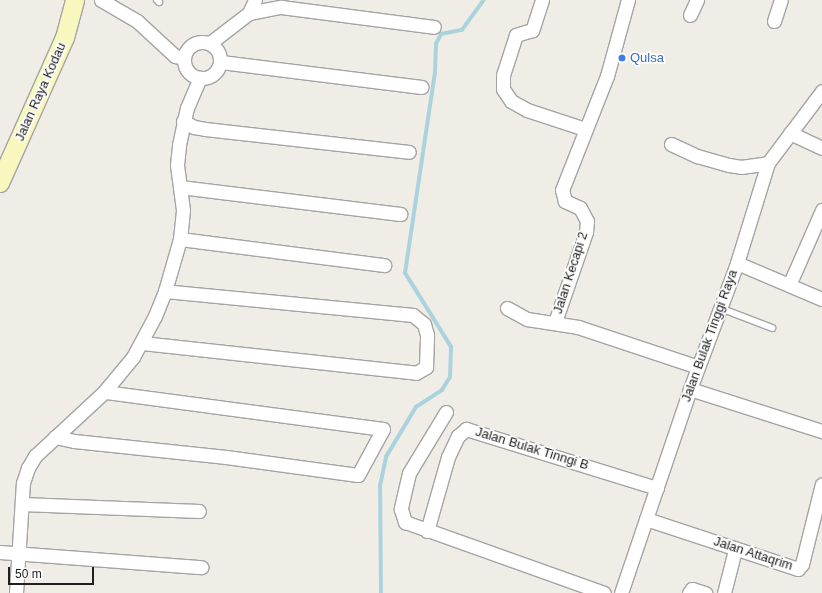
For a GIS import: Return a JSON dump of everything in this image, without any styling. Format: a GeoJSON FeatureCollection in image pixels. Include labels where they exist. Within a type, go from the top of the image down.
{"type":"FeatureCollection","features":[{"type":"Feature","properties":{"kind":"street","name":"Jalan Raya Kodau"},"geometry":{"type":"LineString","coordinates":[[0,183],[5,157],[65,38],[75,0]]}},
{"type":"Feature","properties":{"kind":"street"},"geometry":{"type":"LineString","coordinates":[[101,0],[116,7],[155,37],[186,53]]}},
{"type":"Feature","properties":{"kind":"street"},"geometry":{"type":"LineString","coordinates":[[249,14],[254,0]]}},
{"type":"Feature","properties":{"kind":"street"},"geometry":{"type":"LineString","coordinates":[[542,0],[532,30],[516,35],[504,76],[503,89],[511,101],[527,110],[585,129],[607,76],[628,0]]}},
{"type":"Feature","properties":{"kind":"street"},"geometry":{"type":"LineString","coordinates":[[690,15],[697,0]]}},
{"type":"Feature","properties":{"kind":"street"},"geometry":{"type":"LineString","coordinates":[[774,21],[781,0]]}},
{"type":"Feature","properties":{"kind":"street"},"geometry":{"type":"LineString","coordinates":[[210,43],[249,14],[281,7],[434,27]]}},
{"type":"Feature","properties":{"kind":"street"},"geometry":{"type":"LineString","coordinates":[[16,593],[23,483],[28,468],[35,456],[104,392],[142,343],[165,291],[180,239],[183,210],[177,165],[183,121],[200,78],[216,72],[220,62],[218,51],[210,43],[199,42],[186,53],[186,69],[200,78]]}},
{"type":"Feature","properties":{"kind":"street"},"geometry":{"type":"LineString","coordinates":[[220,62],[421,86]]}},
{"type":"Feature","properties":{"kind":"street","name":"Jalan Bulak Tinggi Raya"},"geometry":{"type":"LineString","coordinates":[[621,593],[690,389],[737,263],[768,163],[822,91]]}},
{"type":"Feature","properties":{"kind":"street"},"geometry":{"type":"LineString","coordinates":[[183,121],[194,127],[205,130],[409,152]]}},
{"type":"Feature","properties":{"kind":"street","name":"Jalan Kecapi 2"},"geometry":{"type":"LineString","coordinates":[[555,322],[586,232],[585,213],[565,201],[562,194],[585,129]]}},
{"type":"Feature","properties":{"kind":"street"},"geometry":{"type":"LineString","coordinates":[[790,133],[822,148]]}},
{"type":"Feature","properties":{"kind":"street"},"geometry":{"type":"LineString","coordinates":[[672,144],[697,156],[729,165],[741,167],[768,163]]}},
{"type":"Feature","properties":{"kind":"street"},"geometry":{"type":"LineString","coordinates":[[180,187],[400,214]]}},
{"type":"Feature","properties":{"kind":"street"},"geometry":{"type":"LineString","coordinates":[[790,284],[822,210]]}},
{"type":"Feature","properties":{"kind":"street"},"geometry":{"type":"LineString","coordinates":[[180,239],[384,265]]}},
{"type":"Feature","properties":{"kind":"street"},"geometry":{"type":"LineString","coordinates":[[737,263],[790,284],[822,299]]}},
{"type":"Feature","properties":{"kind":"street"},"geometry":{"type":"LineString","coordinates":[[142,343],[416,373],[426,367],[427,335],[424,324],[413,315],[165,291]]}},
{"type":"Feature","properties":{"kind":"street","name":"Jalan Kecapi 2"},"geometry":{"type":"LineString","coordinates":[[507,308],[527,319],[555,322],[578,327],[698,367]]}},
{"type":"Feature","properties":{"kind":"street"},"geometry":{"type":"LineString","coordinates":[[690,389],[822,431]]}},
{"type":"Feature","properties":{"kind":"street"},"geometry":{"type":"LineString","coordinates":[[55,437],[74,441],[226,456],[358,475],[383,429],[104,392]]}},
{"type":"Feature","properties":{"kind":"street"},"geometry":{"type":"LineString","coordinates":[[446,412],[409,473],[401,509],[405,522],[604,593]]}},
{"type":"Feature","properties":{"kind":"street","name":"Jalan Bulak Tinngi B"},"geometry":{"type":"LineString","coordinates":[[427,531],[448,456],[458,436],[466,429],[657,488]]}},
{"type":"Feature","properties":{"kind":"street","name":"Jalan Attaqrim"},"geometry":{"type":"LineString","coordinates":[[646,519],[735,550],[798,569],[816,525],[822,484]]}},
{"type":"Feature","properties":{"kind":"street"},"geometry":{"type":"LineString","coordinates":[[22,504],[199,511]]}},
{"type":"Feature","properties":{"kind":"street"},"geometry":{"type":"LineString","coordinates":[[724,593],[735,550]]}},
{"type":"Feature","properties":{"kind":"street"},"geometry":{"type":"LineString","coordinates":[[0,552],[19,555],[201,567]]}},
{"type":"Feature","properties":{"kind":"street"},"geometry":{"type":"LineString","coordinates":[[689,593],[695,589],[705,593]]}},
{"type":"Feature","properties":{"kind":"lane"},"geometry":{"type":"LineString","coordinates":[[720,308],[772,328]]}},
{"type":"Feature","properties":{"kind":"waterway"},"geometry":{"type":"LineString","coordinates":[[381,593],[380,486],[386,457],[416,407],[442,390],[450,377],[451,347],[405,273],[435,73],[436,44],[441,34],[462,30],[484,0]]}},
{"type":"Feature","properties":{"kind":"place","name":"Qulsa"},"geometry":{"type":"Point","coordinates":[622,58]}}]}
